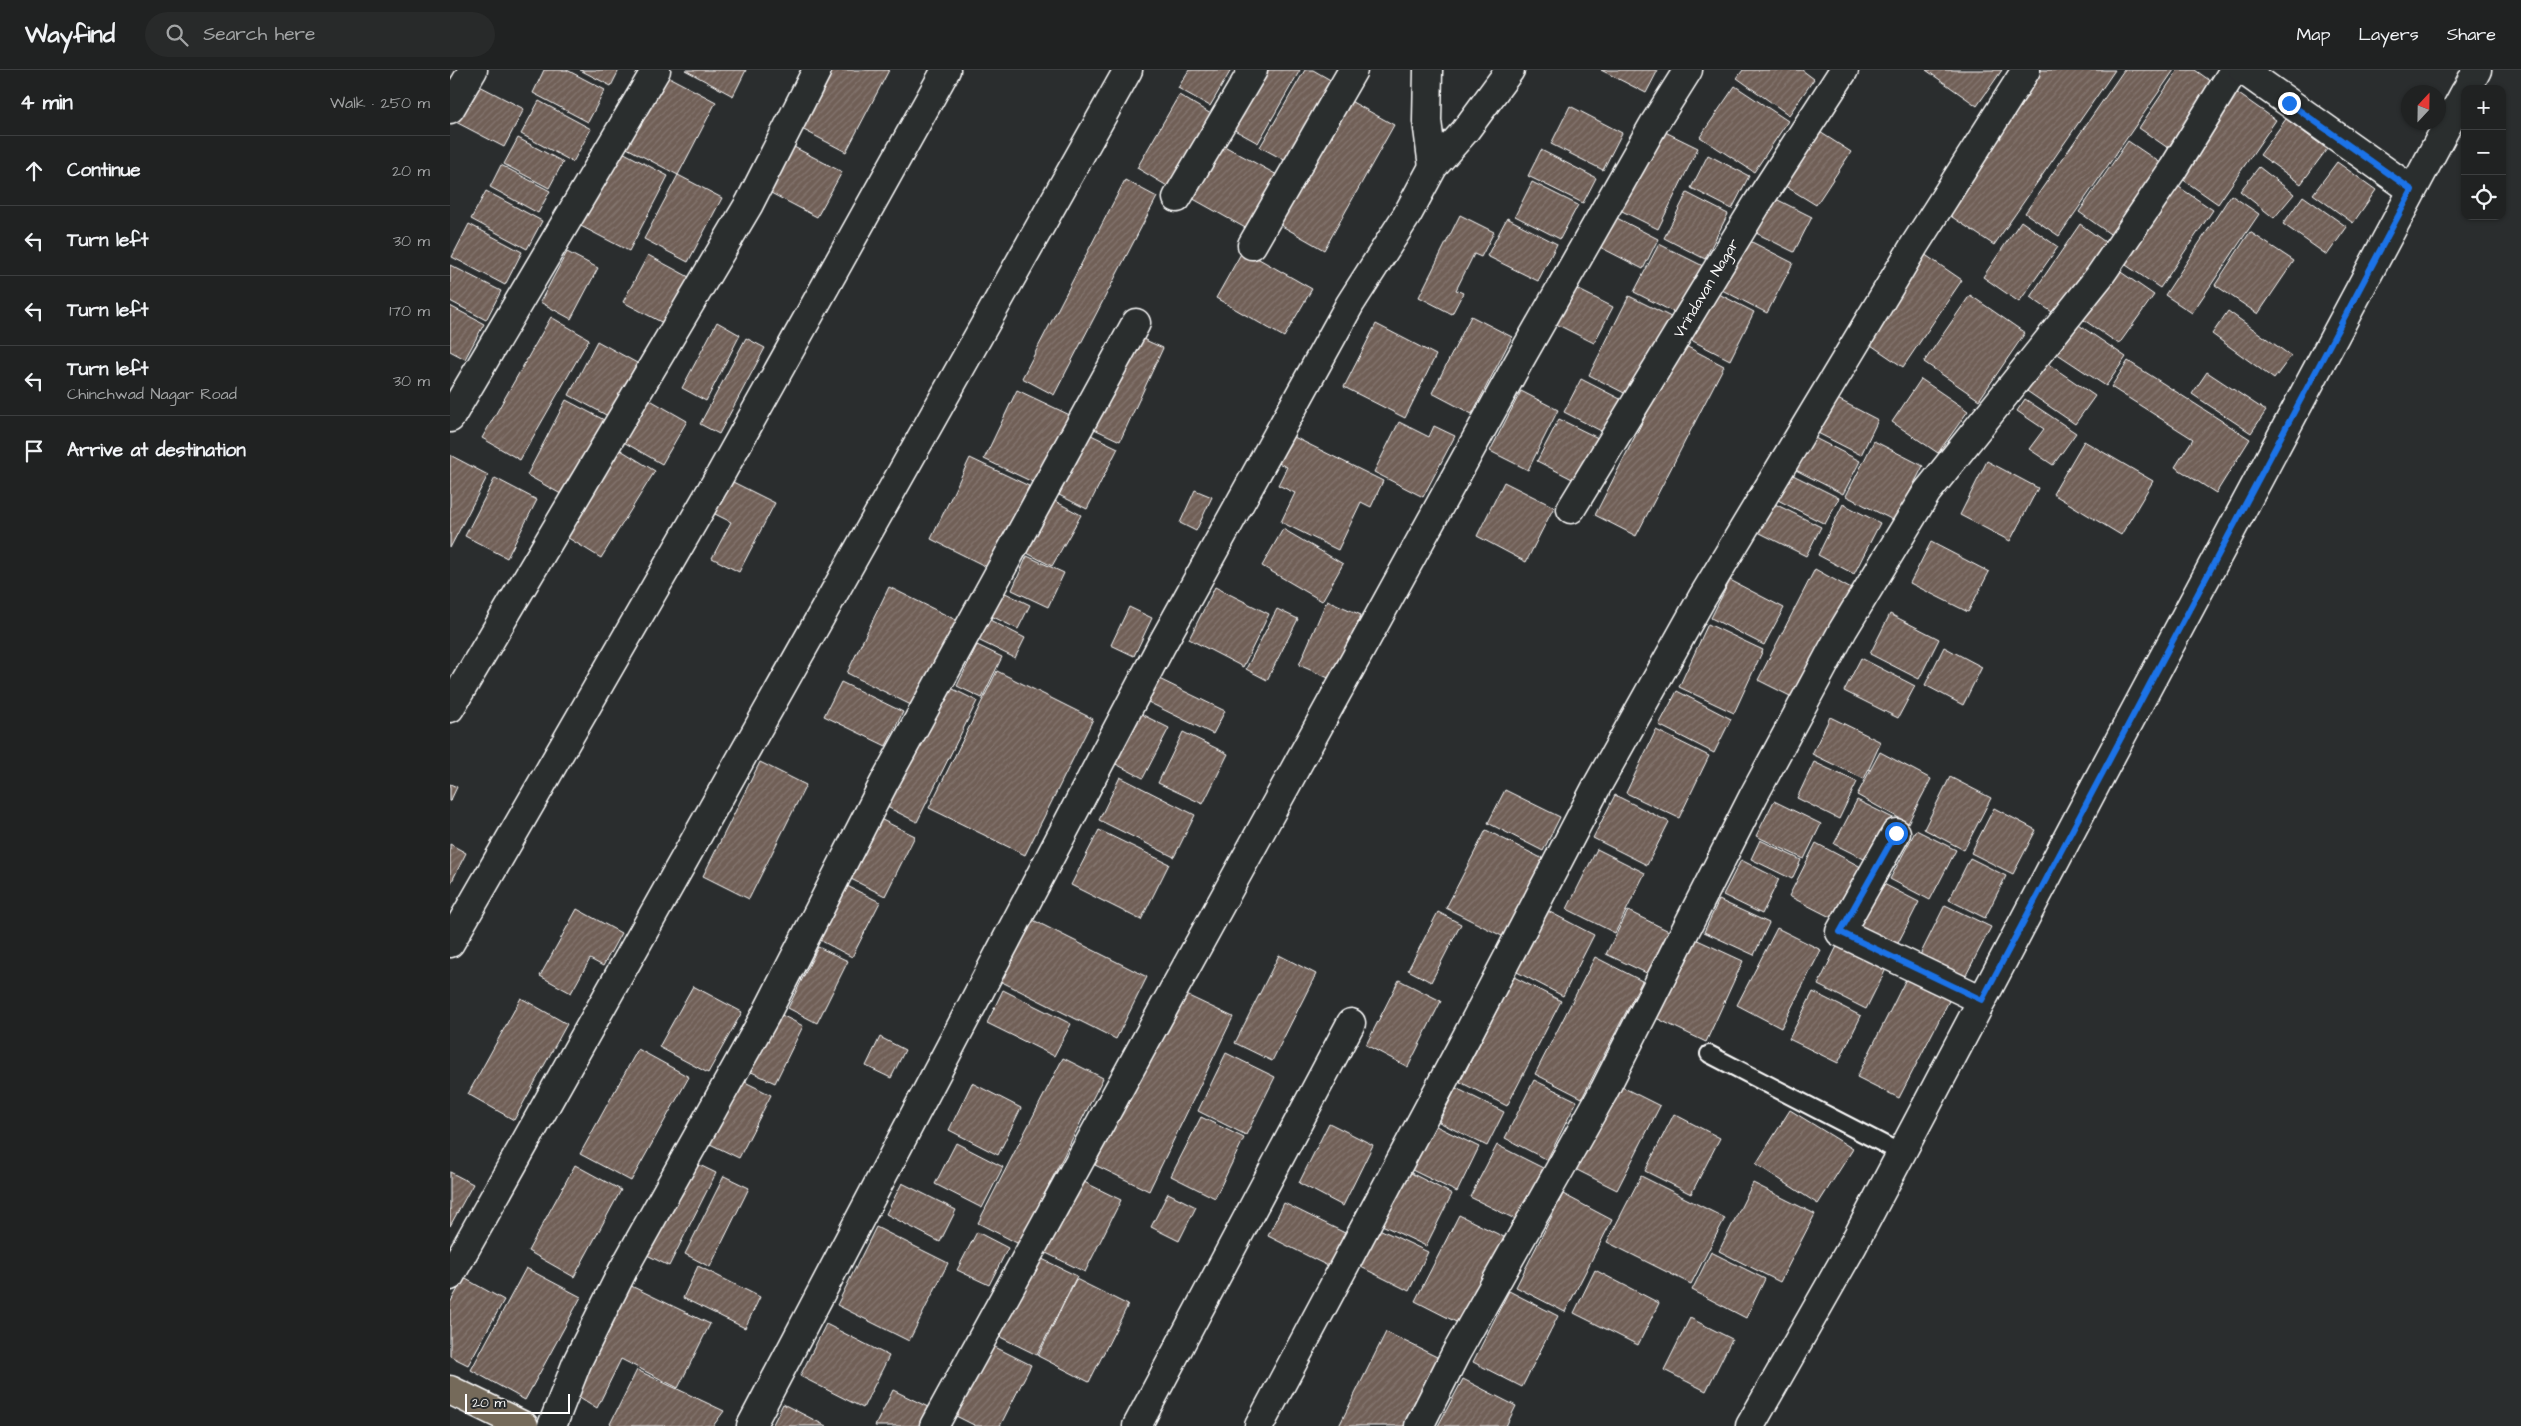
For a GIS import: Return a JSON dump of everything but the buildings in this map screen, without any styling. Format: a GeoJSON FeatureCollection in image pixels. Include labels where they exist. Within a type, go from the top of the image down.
{"type":"FeatureCollection","features":[{"type":"Feature","properties":{"kind":"main road"},"geometry":{"type":"LineString","coordinates":[[450,1390],[524,1426]]}},
{"type":"Feature","properties":{"kind":"street"},"geometry":{"type":"LineString","coordinates":[[450,109],[473,70]]}},
{"type":"Feature","properties":{"kind":"street"},"geometry":{"type":"LineString","coordinates":[[450,418],[656,70]]}},
{"type":"Feature","properties":{"kind":"street"},"geometry":{"type":"LineString","coordinates":[[450,708],[749,204],[817,70]]}},
{"type":"Feature","properties":{"kind":"street"},"geometry":{"type":"LineString","coordinates":[[450,943],[720,477],[946,70]]}},
{"type":"Feature","properties":{"kind":"street"},"geometry":{"type":"LineString","coordinates":[[450,1276],[1128,70]]}},
{"type":"Feature","properties":{"kind":"street"},"geometry":{"type":"LineString","coordinates":[[1177,198],[1253,70]]}},
{"type":"Feature","properties":{"kind":"street"},"geometry":{"type":"LineString","coordinates":[[1252,245],[1353,70]]}},
{"type":"Feature","properties":{"kind":"street"},"geometry":{"type":"LineString","coordinates":[[1428,70],[1427,121],[1433,167]]}},
{"type":"Feature","properties":{"kind":"street"},"geometry":{"type":"LineString","coordinates":[[751,1426],[1161,646],[1350,304],[1407,215],[1433,167],[1465,131],[1510,70]]}},
{"type":"Feature","properties":{"kind":"street"},"geometry":{"type":"LineString","coordinates":[[934,1426],[1518,363],[1654,124],[1688,70]]}},
{"type":"Feature","properties":{"kind":"street","name":"Vrindavan Nagar"},"geometry":{"type":"LineString","coordinates":[[1571,509],[1757,204],[1844,70]]}},
{"type":"Feature","properties":{"kind":"street"},"geometry":{"type":"LineString","coordinates":[[1259,1426],[1467,1036],[1597,786],[1702,598],[1914,246],[2026,70]]}},
{"type":"Feature","properties":{"kind":"street"},"geometry":{"type":"LineString","coordinates":[[1419,1426],[1456,1353],[1604,1091],[1754,795],[1843,630],[1927,492],[2099,278],[2173,169],[2234,70]]}},
{"type":"Feature","properties":{"kind":"street"},"geometry":{"type":"LineString","coordinates":[[2243,70],[2412,190]]}},
{"type":"Feature","properties":{"kind":"street"},"geometry":{"type":"LineString","coordinates":[[2469,85],[2477,70]]}},
{"type":"Feature","properties":{"kind":"street"},"geometry":{"type":"LineString","coordinates":[[1750,1426],[1853,1246],[2461,99]]}},
{"type":"Feature","properties":{"kind":"street"},"geometry":{"type":"LineString","coordinates":[[552,1426],[578,1360],[623,1270],[765,1016],[885,781],[1136,323]]}},
{"type":"Feature","properties":{"kind":"street"},"geometry":{"type":"LineString","coordinates":[[1896,833],[1840,932],[1982,1000]]}},
{"type":"Feature","properties":{"kind":"street"},"geometry":{"type":"LineString","coordinates":[[1137,1426],[1351,1023]]}},
{"type":"Feature","properties":{"kind":"lane"},"geometry":{"type":"LineString","coordinates":[[1709,1054],[1901,1153]]}},
{"type":"Feature","properties":{"kind":"route"},"geometry":{"type":"LineString","coordinates":[[1896,833],[1840,932],[1982,1000],[2412,190],[2289,103]]}}]}
